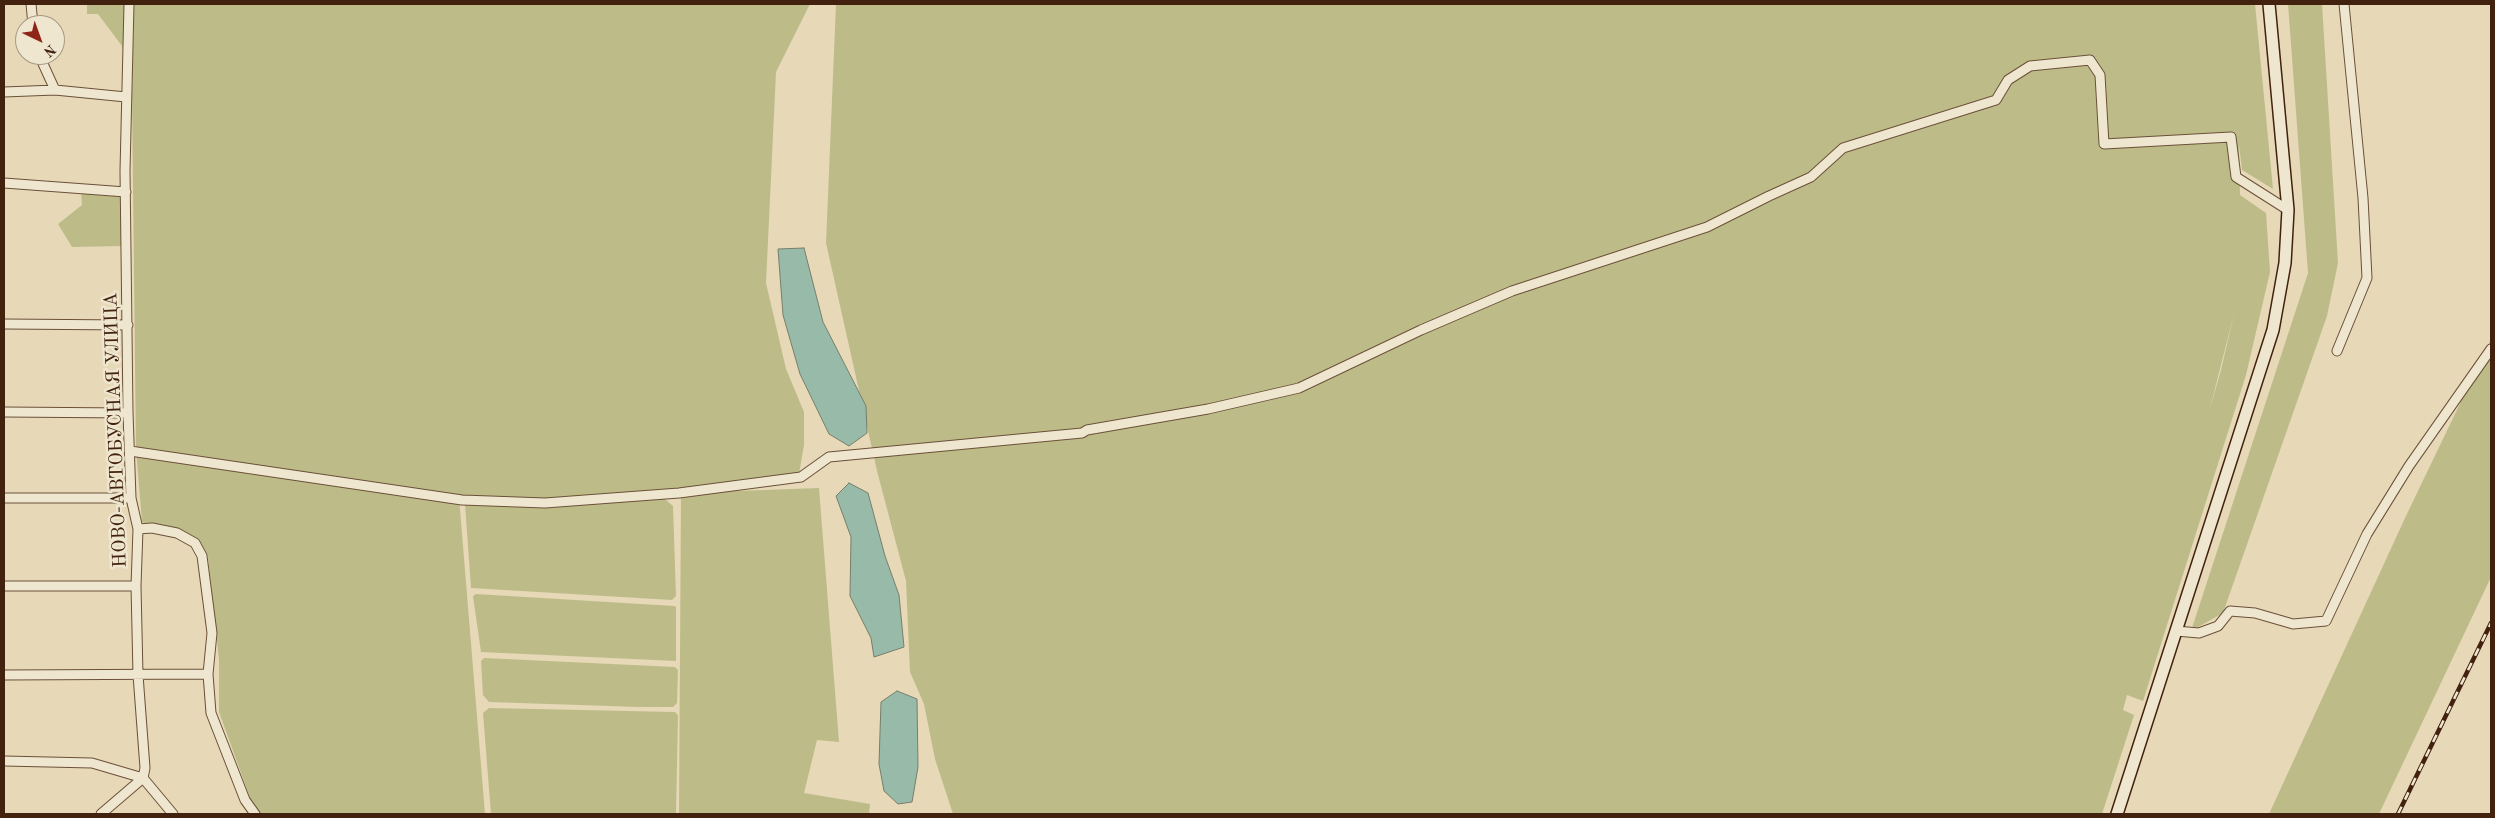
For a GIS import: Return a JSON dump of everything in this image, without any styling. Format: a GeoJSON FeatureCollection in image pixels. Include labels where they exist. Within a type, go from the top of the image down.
{"type":"FeatureCollection","features":[{"type":"Feature","properties":{"kind":"main road"},"geometry":{"type":"LineString","coordinates":[[2117,814],[2273,330],[2285,263],[2288,210],[2269,4]]}},
{"type":"Feature","properties":{"kind":"street","name":"НОВО-АВТОБУСНАЯ УЛИЦА"},"geometry":{"type":"LineString","coordinates":[[129,4],[126,97],[128,413],[131,498],[138,529],[136,586],[138,675],[145,768],[142,778]]}},
{"type":"Feature","properties":{"kind":"street"},"geometry":{"type":"LineString","coordinates":[[2337,351],[2367,278],[2363,198],[2344,4]]}},
{"type":"Feature","properties":{"kind":"street"},"geometry":{"type":"LineString","coordinates":[[130,451],[462,500],[545,503],[679,494],[801,477],[829,457],[1082,433],[1087,430],[1217,407],[1299,388],[1420,330],[1512,291],[1707,227],[1812,177],[1842,148],[1996,100],[2008,80],[2030,66],[2090,60],[2100,75],[2104,144],[2231,137],[2236,177],[2288,210]]}},
{"type":"Feature","properties":{"kind":"street"},"geometry":{"type":"LineString","coordinates":[[44,65],[55,90]]}},
{"type":"Feature","properties":{"kind":"street"},"geometry":{"type":"LineString","coordinates":[[4,92],[55,90],[126,97]]}},
{"type":"Feature","properties":{"kind":"street"},"geometry":{"type":"LineString","coordinates":[[4,183],[126,192]]}},
{"type":"Feature","properties":{"kind":"street"},"geometry":{"type":"LineString","coordinates":[[4,324],[128,324]]}},
{"type":"Feature","properties":{"kind":"street"},"geometry":{"type":"LineString","coordinates":[[2176,632],[2199,633],[2218,626],[2230,611],[2255,612],[2293,624],[2326,621],[2367,534],[2409,466],[2491,348]]}},
{"type":"Feature","properties":{"kind":"street"},"geometry":{"type":"LineString","coordinates":[[4,412],[128,413]]}},
{"type":"Feature","properties":{"kind":"street"},"geometry":{"type":"LineString","coordinates":[[4,498],[131,498]]}},
{"type":"Feature","properties":{"kind":"street"},"geometry":{"type":"LineString","coordinates":[[138,529],[152,528],[177,533],[196,543],[202,556],[212,633],[208,674],[211,713],[245,800],[255,814]]}},
{"type":"Feature","properties":{"kind":"street"},"geometry":{"type":"LineString","coordinates":[[4,586],[136,586]]}},
{"type":"Feature","properties":{"kind":"street"},"geometry":{"type":"LineString","coordinates":[[4,675],[208,674]]}},
{"type":"Feature","properties":{"kind":"street"},"geometry":{"type":"LineString","coordinates":[[4,761],[92,763],[142,778],[173,814]]}},
{"type":"Feature","properties":{"kind":"street"},"geometry":{"type":"LineString","coordinates":[[101,814],[142,778]]}},
{"type":"Feature","properties":{"kind":"shaded area"},"geometry":{"type":"Polygon","coordinates":[[[87,4],[125,4],[125,56],[122,46],[98,14],[87,14],[87,4]]]}},
{"type":"Feature","properties":{"kind":"shaded area"},"geometry":{"type":"Polygon","coordinates":[[[134,4],[810,4],[776,72],[766,283],[786,369],[804,412],[804,445],[799,474],[676,491],[544,502],[459,497],[485,814],[261,814],[250,798],[219,712],[219,660],[208,557],[198,539],[142,522],[136,449],[132,97],[134,4]]]}},
{"type":"Feature","properties":{"kind":"shaded area"},"geometry":{"type":"Polygon","coordinates":[[[836,4],[2255,4],[2273,189],[2242,170],[2239,145],[2240,195],[2266,213],[2270,272],[2246,375],[2143,701],[2127,695],[2123,710],[2134,715],[2102,814],[953,814],[935,759],[924,704],[910,672],[906,581],[877,471],[826,243],[836,4]],[[2234,314],[2209,412],[2221,370],[2234,314]]]}},
{"type":"Feature","properties":{"kind":"shaded area"},"geometry":{"type":"Polygon","coordinates":[[[2288,4],[2322,4],[2338,263],[2327,316],[2223,613],[2191,631],[2308,273],[2288,4]]]}},
{"type":"Feature","properties":{"kind":"shaded area"},"geometry":{"type":"Polygon","coordinates":[[[81,191],[121,197],[123,246],[72,247],[58,224],[82,205],[81,191]]]}},
{"type":"Feature","properties":{"kind":"shaded area"},"geometry":{"type":"Polygon","coordinates":[[[804,248],[823,322],[866,406],[867,433],[849,446],[829,434],[800,374],[783,315],[778,249],[804,248]]]}},
{"type":"Feature","properties":{"kind":"shaded area"},"geometry":{"type":"Polygon","coordinates":[[[2491,339],[2491,577],[2379,814],[2269,814],[2405,518],[2491,339]]]}},
{"type":"Feature","properties":{"kind":"shaded area"},"geometry":{"type":"Polygon","coordinates":[[[849,483],[868,493],[885,556],[899,595],[904,647],[874,657],[871,638],[850,596],[851,537],[836,496],[849,483]]]}},
{"type":"Feature","properties":{"kind":"shaded area"},"geometry":{"type":"Polygon","coordinates":[[[819,488],[839,742],[817,740],[804,793],[870,804],[869,814],[679,814],[681,493],[819,488]]]}},
{"type":"Feature","properties":{"kind":"shaded area"},"geometry":{"type":"Polygon","coordinates":[[[665,499],[673,506],[676,596],[672,600],[471,588],[465,504],[545,506],[665,499]]]}},
{"type":"Feature","properties":{"kind":"shaded area"},"geometry":{"type":"Polygon","coordinates":[[[476,594],[674,606],[676,607],[676,661],[481,652],[473,596],[476,594]]]}},
{"type":"Feature","properties":{"kind":"shaded area"},"geometry":{"type":"Polygon","coordinates":[[[484,658],[675,667],[678,670],[677,703],[673,707],[639,707],[489,702],[483,695],[481,661],[484,658]]]}},
{"type":"Feature","properties":{"kind":"shaded area"},"geometry":{"type":"Polygon","coordinates":[[[897,691],[917,699],[918,767],[912,802],[898,804],[884,791],[879,764],[881,702],[897,691]]]}},
{"type":"Feature","properties":{"kind":"shaded area"},"geometry":{"type":"Polygon","coordinates":[[[489,708],[675,712],[678,715],[676,814],[491,814],[483,713],[489,708]]]}},
{"type":"Feature","properties":{"kind":"railway"},"geometry":{"type":"LineString","coordinates":[[2398,814],[2491,623]]}}]}
